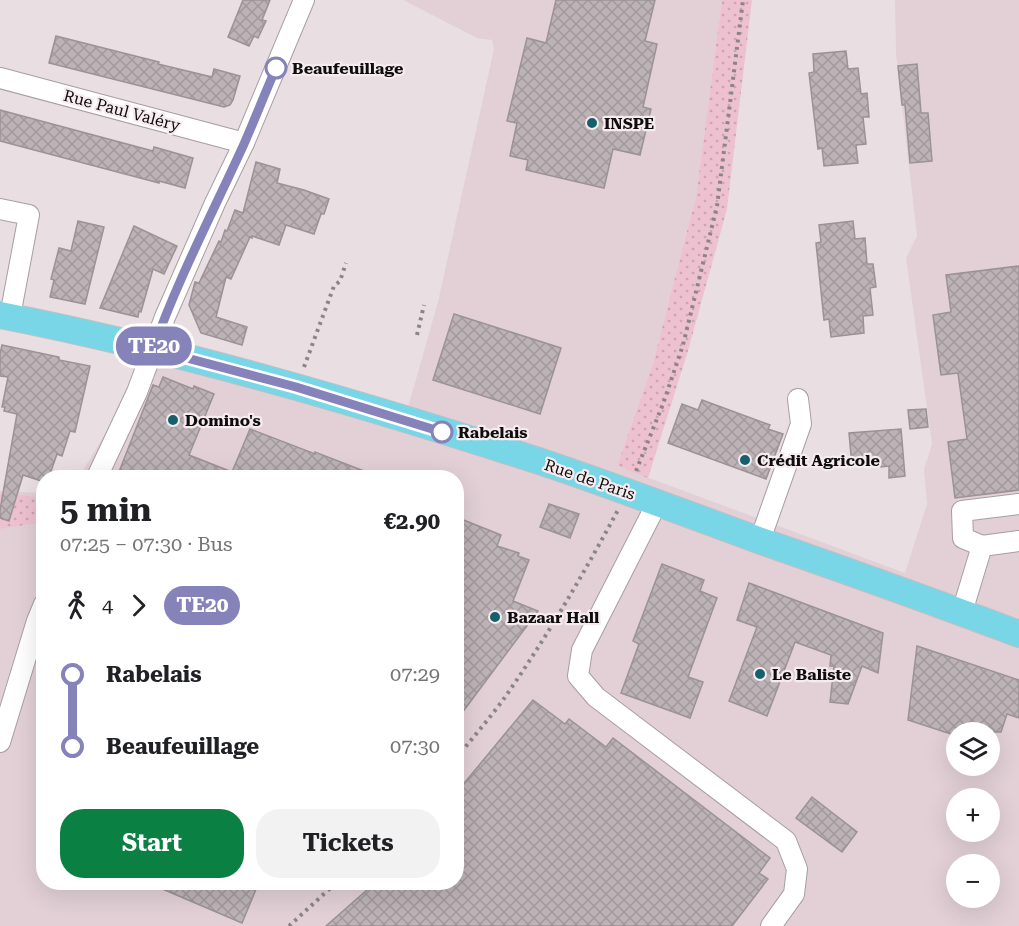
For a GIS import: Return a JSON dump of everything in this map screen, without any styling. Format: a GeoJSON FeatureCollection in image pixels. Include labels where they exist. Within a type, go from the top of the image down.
{"type":"FeatureCollection","features":[{"type":"Feature","properties":{"kind":"main road","name":"Rue de Paris"},"geometry":{"type":"LineString","coordinates":[[5,316],[153,349],[296,387],[540,462],[1019,634]]}},
{"type":"Feature","properties":{"kind":"street"},"geometry":{"type":"LineString","coordinates":[[100,470],[137,392],[174,296],[244,143],[304,0]]}},
{"type":"Feature","properties":{"kind":"street","name":"Rue Paul Valéry"},"geometry":{"type":"LineString","coordinates":[[0,78],[244,143]]}},
{"type":"Feature","properties":{"kind":"street"},"geometry":{"type":"LineString","coordinates":[[0,209],[29,215],[5,316]]}},
{"type":"Feature","properties":{"kind":"street"},"geometry":{"type":"LineString","coordinates":[[760,540],[801,424],[798,399]]}},
{"type":"Feature","properties":{"kind":"street"},"geometry":{"type":"LineString","coordinates":[[657,503],[582,650],[578,676],[596,697],[786,841],[797,869],[794,894],[771,926]]}},
{"type":"Feature","properties":{"kind":"street"},"geometry":{"type":"LineString","coordinates":[[1019,504],[962,512],[963,538],[982,546],[1019,541]]}},
{"type":"Feature","properties":{"kind":"street"},"geometry":{"type":"LineString","coordinates":[[962,612],[982,546]]}},
{"type":"Feature","properties":{"kind":"street"},"geometry":{"type":"LineString","coordinates":[[0,742],[36,624]]}},
{"type":"Feature","properties":{"kind":"path"},"geometry":{"type":"LineString","coordinates":[[464,748],[501,702],[537,650],[597,549],[627,492],[663,404],[683,345],[717,206],[743,0]]}},
{"type":"Feature","properties":{"kind":"path"},"geometry":{"type":"LineString","coordinates":[[304,365],[334,286],[340,281],[346,263]]}},
{"type":"Feature","properties":{"kind":"path"},"geometry":{"type":"LineString","coordinates":[[417,335],[424,305]]}},
{"type":"Feature","properties":{"kind":"path"},"geometry":{"type":"LineString","coordinates":[[289,926],[328,890]]}},
{"type":"Feature","properties":{"kind":"shaded area"},"geometry":{"type":"Polygon","coordinates":[[[403,0],[722,0],[696,196],[653,363],[617,466],[905,573],[927,504],[924,469],[932,444],[906,258],[917,236],[896,54],[895,0],[1019,0],[1019,926],[0,926],[0,491],[36,493],[36,890],[464,890],[464,470],[83,470],[152,356],[401,432],[438,302],[494,49],[492,40],[477,38],[403,0]]]}},
{"type":"Feature","properties":{"kind":"shaded area"},"geometry":{"type":"Polygon","coordinates":[[[722,0],[752,0],[727,209],[688,351],[648,478],[617,466],[653,363],[696,196],[722,0]]]}},
{"type":"Feature","properties":{"kind":"shaded area"},"geometry":{"type":"Polygon","coordinates":[[[0,494],[36,497],[36,523],[0,529],[0,494]]]}},
{"type":"Feature","properties":{"kind":"building"},"geometry":{"type":"Polygon","coordinates":[[[243,0],[270,0],[262,20],[266,21],[258,38],[254,36],[249,46],[228,37],[243,0]]]}},
{"type":"Feature","properties":{"kind":"building"},"geometry":{"type":"Polygon","coordinates":[[[556,0],[655,0],[645,41],[657,44],[643,107],[651,109],[640,155],[613,149],[604,188],[526,170],[528,160],[510,156],[517,123],[507,121],[527,38],[546,43],[556,0]]]}},
{"type":"Feature","properties":{"kind":"building"},"geometry":{"type":"Polygon","coordinates":[[[56,36],[212,77],[214,69],[240,76],[233,100],[230,105],[224,107],[49,63],[56,36]]]}},
{"type":"Feature","properties":{"kind":"building"},"geometry":{"type":"Polygon","coordinates":[[[846,51],[848,69],[858,68],[861,94],[867,93],[869,117],[863,117],[866,144],[856,145],[858,163],[824,166],[822,148],[818,149],[809,73],[814,72],[813,54],[846,51]]]}},
{"type":"Feature","properties":{"kind":"building"},"geometry":{"type":"Polygon","coordinates":[[[917,64],[921,113],[928,113],[932,161],[910,163],[905,105],[902,105],[898,66],[917,64]]]}},
{"type":"Feature","properties":{"kind":"building"},"geometry":{"type":"Polygon","coordinates":[[[0,110],[153,151],[154,147],[193,158],[185,188],[0,141],[0,110]]]}},
{"type":"Feature","properties":{"kind":"building"},"geometry":{"type":"Polygon","coordinates":[[[256,162],[280,169],[277,183],[329,199],[314,234],[286,225],[279,245],[252,236],[231,279],[226,277],[216,317],[247,327],[242,345],[201,333],[189,305],[195,282],[199,283],[219,241],[221,242],[225,230],[227,231],[235,210],[243,213],[256,162]]]}},
{"type":"Feature","properties":{"kind":"building"},"geometry":{"type":"Polygon","coordinates":[[[78,221],[104,227],[85,304],[50,297],[54,280],[51,279],[59,248],[71,251],[78,221]]]}},
{"type":"Feature","properties":{"kind":"building"},"geometry":{"type":"Polygon","coordinates":[[[853,221],[855,239],[865,238],[867,264],[873,264],[876,287],[870,288],[873,315],[863,316],[864,333],[831,337],[829,319],[824,320],[816,243],[821,242],[819,225],[853,221]]]}},
{"type":"Feature","properties":{"kind":"building"},"geometry":{"type":"Polygon","coordinates":[[[134,226],[177,246],[164,274],[153,269],[138,317],[100,308],[134,226]]]}},
{"type":"Feature","properties":{"kind":"building"},"geometry":{"type":"Polygon","coordinates":[[[1019,266],[1019,490],[955,498],[948,442],[967,439],[958,373],[941,375],[933,315],[951,312],[946,275],[1019,266]]]}},
{"type":"Feature","properties":{"kind":"building"},"geometry":{"type":"Polygon","coordinates":[[[454,314],[561,348],[540,414],[433,380],[454,314]]]}},
{"type":"Feature","properties":{"kind":"building"},"geometry":{"type":"Polygon","coordinates":[[[2,345],[90,366],[75,432],[70,431],[62,456],[57,454],[51,470],[36,470],[36,479],[23,475],[9,521],[0,518],[0,510],[17,414],[4,411],[5,407],[2,407],[8,377],[0,376],[2,345]]]}},
{"type":"Feature","properties":{"kind":"building"},"geometry":{"type":"Polygon","coordinates":[[[163,377],[193,389],[194,386],[214,394],[189,455],[227,470],[120,470],[153,385],[159,387],[163,377]]]}},
{"type":"Feature","properties":{"kind":"building"},"geometry":{"type":"Polygon","coordinates":[[[702,400],[770,425],[768,429],[783,434],[766,479],[668,443],[682,404],[698,410],[702,400]]]}},
{"type":"Feature","properties":{"kind":"building"},"geometry":{"type":"Polygon","coordinates":[[[926,409],[928,427],[910,429],[908,410],[926,409]]]}},
{"type":"Feature","properties":{"kind":"building"},"geometry":{"type":"Polygon","coordinates":[[[250,429],[315,454],[315,452],[362,470],[233,470],[250,429]]]}},
{"type":"Feature","properties":{"kind":"building"},"geometry":{"type":"Polygon","coordinates":[[[901,429],[905,476],[889,478],[889,466],[881,467],[881,464],[852,466],[849,433],[901,429]]]}},
{"type":"Feature","properties":{"kind":"building"},"geometry":{"type":"Polygon","coordinates":[[[549,504],[579,514],[570,538],[540,527],[549,504]]]}},
{"type":"Feature","properties":{"kind":"building","name":"Bazaar Hall"},"geometry":{"type":"Polygon","coordinates":[[[464,520],[501,535],[497,546],[519,553],[518,556],[529,560],[513,601],[538,611],[464,710],[464,520]]]}},
{"type":"Feature","properties":{"kind":"building"},"geometry":{"type":"Polygon","coordinates":[[[662,564],[704,580],[700,591],[717,598],[688,677],[703,682],[690,718],[621,693],[639,644],[633,641],[662,564]]]}},
{"type":"Feature","properties":{"kind":"building","name":"Le Baliste"},"geometry":{"type":"Polygon","coordinates":[[[749,583],[883,633],[878,673],[862,666],[848,704],[830,702],[834,666],[830,666],[831,655],[795,642],[767,716],[729,701],[757,627],[737,620],[749,583]]]}},
{"type":"Feature","properties":{"kind":"building"},"geometry":{"type":"Polygon","coordinates":[[[917,646],[1019,680],[1019,718],[1007,714],[1001,732],[1000,722],[946,722],[946,732],[908,720],[917,646]]]}},
{"type":"Feature","properties":{"kind":"building"},"geometry":{"type":"Polygon","coordinates":[[[533,700],[565,724],[569,719],[606,747],[613,738],[770,858],[759,873],[768,879],[732,926],[326,926],[367,890],[464,890],[464,783],[533,700]]]}},
{"type":"Feature","properties":{"kind":"building"},"geometry":{"type":"Polygon","coordinates":[[[812,797],[857,832],[842,852],[796,818],[812,797]]]}},
{"type":"Feature","properties":{"kind":"building"},"geometry":{"type":"Polygon","coordinates":[[[165,890],[256,890],[242,923],[165,890]]]}},
{"type":"Feature","properties":{"kind":"bus line","name":"TE20"},"geometry":{"type":"LineString","coordinates":[[276,68],[165,317],[153,349],[296,387],[442,432]]}},
{"type":"Feature","properties":{"kind":"place","name":"Beaufeuillage"},"geometry":{"type":"Point","coordinates":[276,68]}},
{"type":"Feature","properties":{"kind":"place","name":"INSPE"},"geometry":{"type":"Point","coordinates":[592,123]}},
{"type":"Feature","properties":{"kind":"place","name":"Domino's"},"geometry":{"type":"Point","coordinates":[173,420]}},
{"type":"Feature","properties":{"kind":"place","name":"Rabelais"},"geometry":{"type":"Point","coordinates":[442,432]}},
{"type":"Feature","properties":{"kind":"place","name":"Crédit Agricole"},"geometry":{"type":"Point","coordinates":[745,460]}},
{"type":"Feature","properties":{"kind":"place","name":"Bazaar Hall"},"geometry":{"type":"Point","coordinates":[495,617]}},
{"type":"Feature","properties":{"kind":"place","name":"Le Baliste"},"geometry":{"type":"Point","coordinates":[760,674]}}]}
